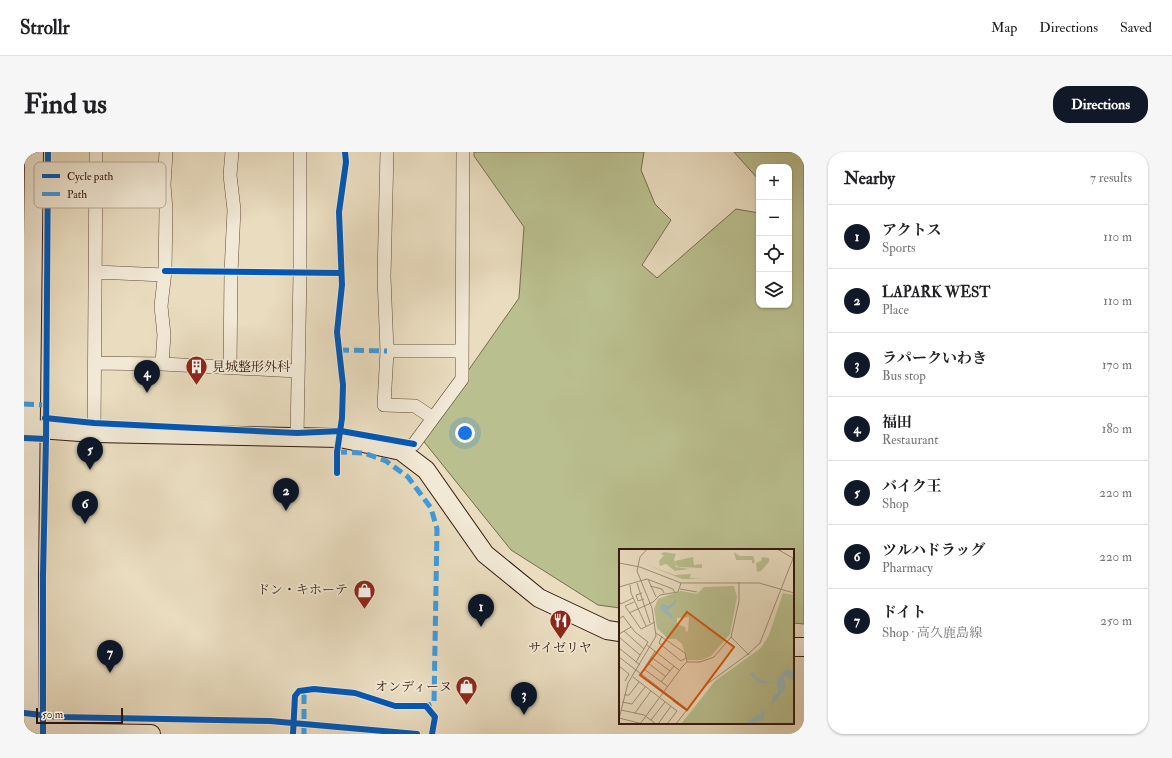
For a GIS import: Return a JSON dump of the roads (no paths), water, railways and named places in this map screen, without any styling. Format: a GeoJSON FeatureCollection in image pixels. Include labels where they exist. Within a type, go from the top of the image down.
{"type":"FeatureCollection","features":[{"type":"Feature","properties":{"kind":"street"},"geometry":{"type":"LineString","coordinates":[[34,152],[28,428],[28,732],[151,734]]}},
{"type":"Feature","properties":{"kind":"street"},"geometry":{"type":"LineString","coordinates":[[165,162],[166,152]]}},
{"type":"Feature","properties":{"kind":"street"},"geometry":{"type":"LineString","coordinates":[[230,367],[231,272],[234,217],[230,175],[232,152]]}},
{"type":"Feature","properties":{"kind":"street"},"geometry":{"type":"LineString","coordinates":[[297,437],[297,371],[300,273],[300,152]]}},
{"type":"Feature","properties":{"kind":"street"},"geometry":{"type":"LineString","coordinates":[[387,152],[384,277],[387,351],[384,405],[415,406],[433,418]]}},
{"type":"Feature","properties":{"kind":"street"},"geometry":{"type":"LineString","coordinates":[[401,451],[414,444],[462,379],[463,152]]}},
{"type":"Feature","properties":{"kind":"street"},"geometry":{"type":"LineString","coordinates":[[94,434],[96,363],[96,208]]}},
{"type":"Feature","properties":{"kind":"street"},"geometry":{"type":"LineString","coordinates":[[162,364],[164,334],[161,306],[164,275],[166,208]]}},
{"type":"Feature","properties":{"kind":"street"},"geometry":{"type":"LineString","coordinates":[[96,272],[164,275]]}},
{"type":"Feature","properties":{"kind":"street"},"geometry":{"type":"LineString","coordinates":[[387,351],[461,352]]}},
{"type":"Feature","properties":{"kind":"street"},"geometry":{"type":"LineString","coordinates":[[96,363],[162,364],[297,371]]}},
{"type":"Feature","properties":{"kind":"street"},"geometry":{"type":"LineString","coordinates":[[28,428],[94,434],[340,438],[401,451],[426,470],[485,554],[539,598],[607,630],[619,632]]}},
{"type":"Feature","properties":{"kind":"street"},"geometry":{"type":"LineString","coordinates":[[794,647],[804,648]]}},
{"type":"Feature","properties":{"kind":"place","name":"見城整形外科"},"geometry":{"type":"Point","coordinates":[196,386]}},
{"type":"Feature","properties":{"kind":"place","name":"福田"},"geometry":{"type":"Point","coordinates":[147,393]}},
{"type":"Feature","properties":{"kind":"place","name":"バイク王"},"geometry":{"type":"Point","coordinates":[90,470]}},
{"type":"Feature","properties":{"kind":"place","name":"LAPARK WEST"},"geometry":{"type":"Point","coordinates":[286,511]}},
{"type":"Feature","properties":{"kind":"place","name":"ツルハドラッグ"},"geometry":{"type":"Point","coordinates":[85,524]}},
{"type":"Feature","properties":{"kind":"place","name":"ドン・キホーテ"},"geometry":{"type":"Point","coordinates":[364,610]}},
{"type":"Feature","properties":{"kind":"place","name":"アクトス"},"geometry":{"type":"Point","coordinates":[481,627]}},
{"type":"Feature","properties":{"kind":"place","name":"サイゼリヤ"},"geometry":{"type":"Point","coordinates":[560,640]}},
{"type":"Feature","properties":{"kind":"place","name":"ドイト"},"geometry":{"type":"Point","coordinates":[110,673]}},
{"type":"Feature","properties":{"kind":"place","name":"オンディーヌ"},"geometry":{"type":"Point","coordinates":[467,706]}},
{"type":"Feature","properties":{"kind":"place","name":"ラパークいわき"},"geometry":{"type":"Point","coordinates":[524,715]}}]}
